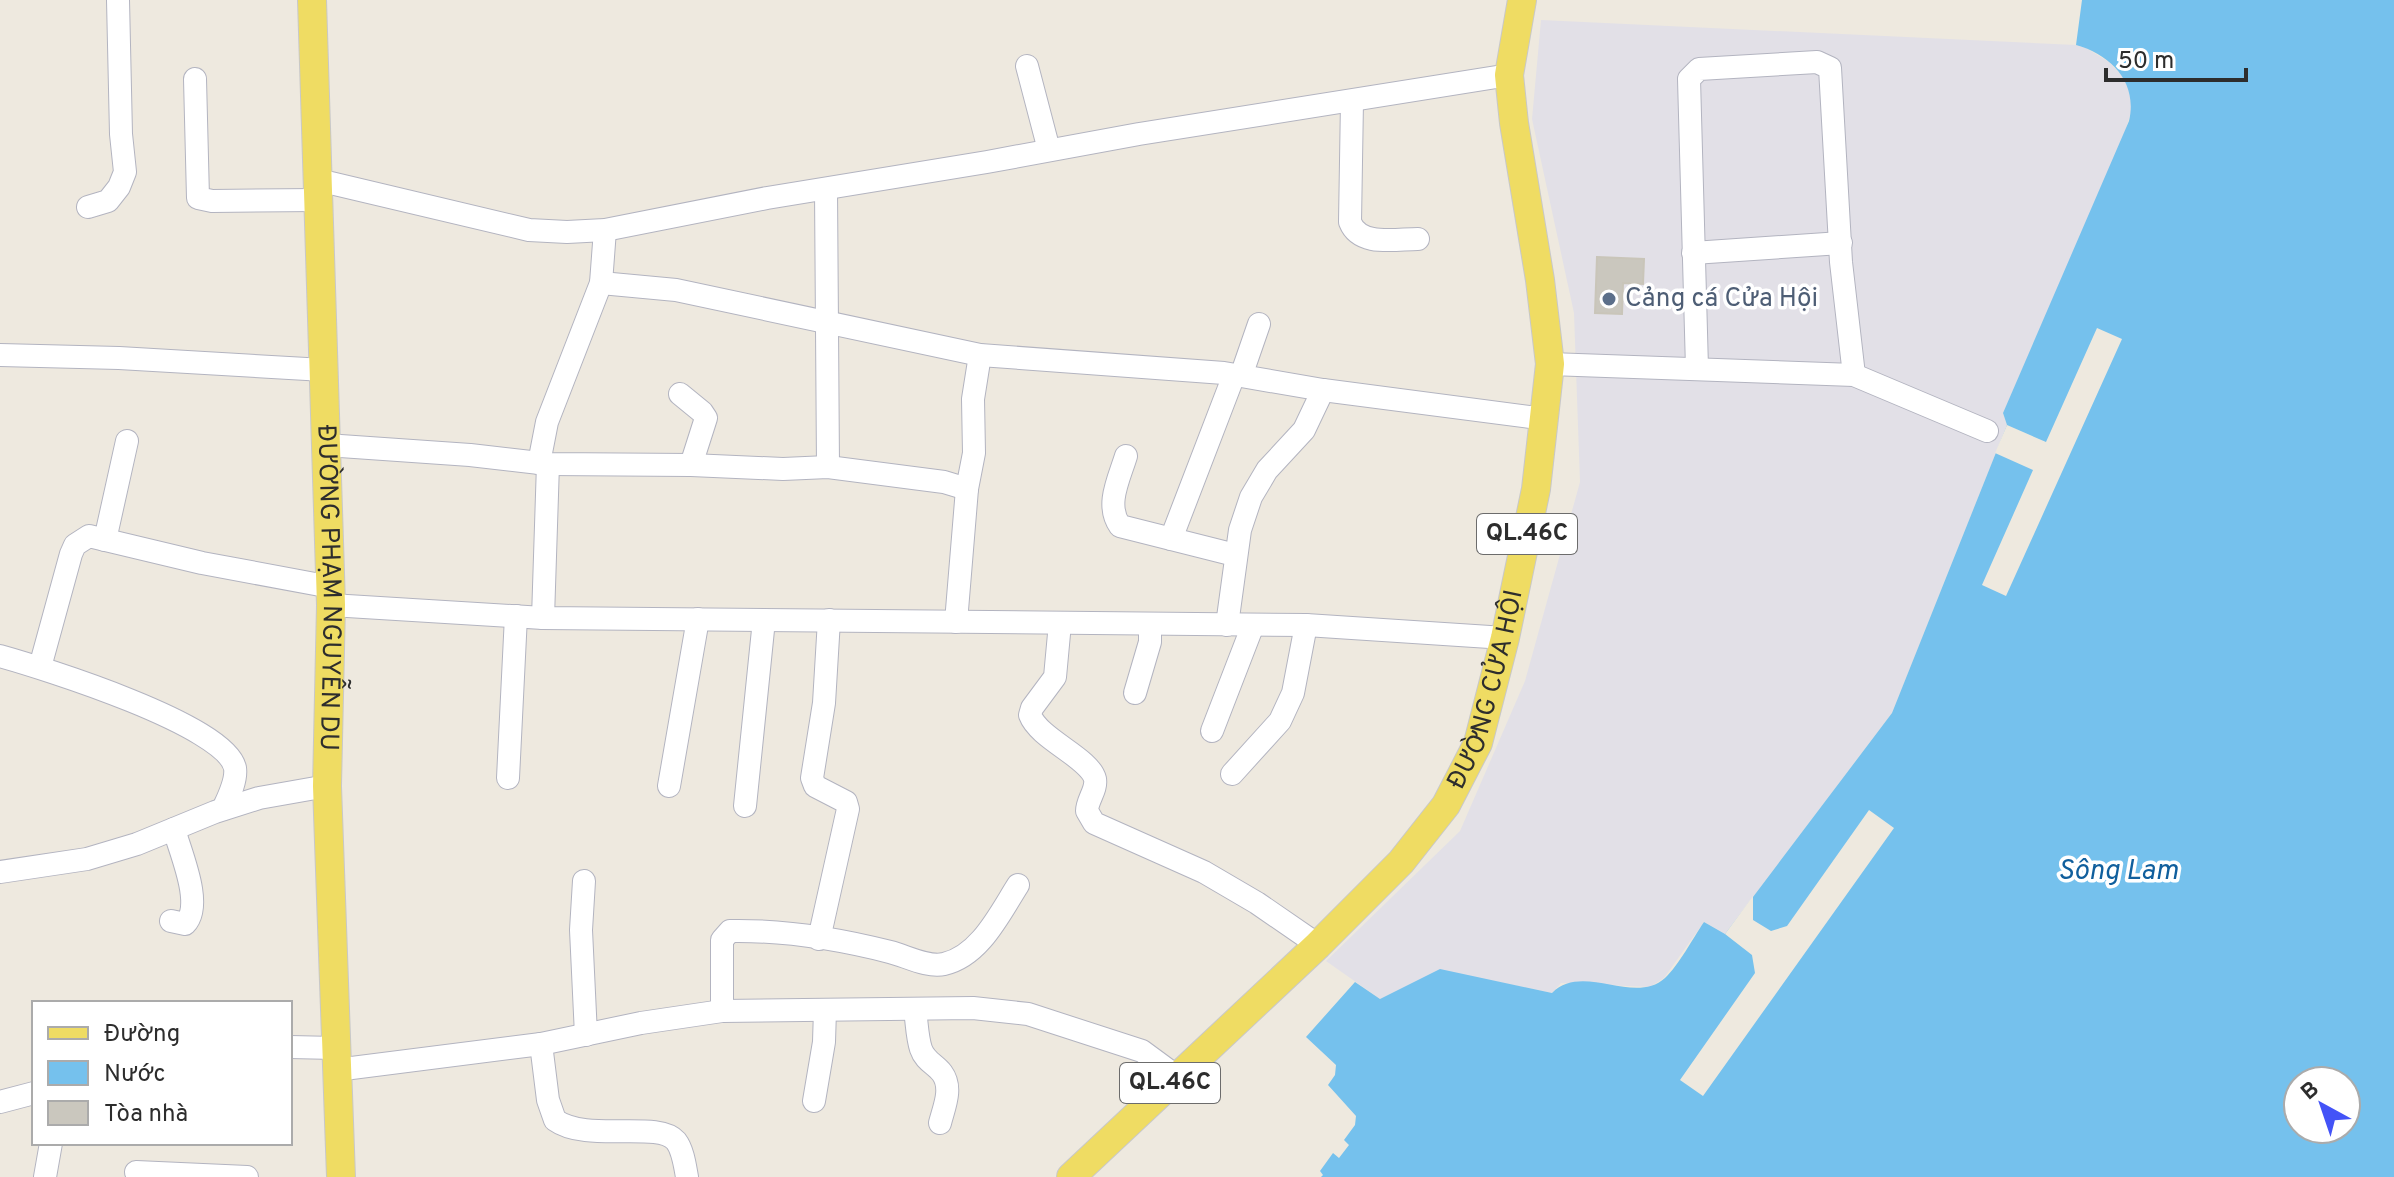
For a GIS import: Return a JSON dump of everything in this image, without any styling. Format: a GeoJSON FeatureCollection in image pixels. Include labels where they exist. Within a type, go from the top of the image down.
{"type":"FeatureCollection","features":[{"type":"Feature","properties":{"kind":"main road","name":"ĐƯỜNG PHẠM NGUYỄN DU"},"geometry":{"type":"LineString","coordinates":[[312,0],[331,596],[327,786],[341,1177]]}},
{"type":"Feature","properties":{"kind":"main road","name":"ĐƯỜNG CỬA HỘI"},"geometry":{"type":"LineString","coordinates":[[1071,1177],[1312,951],[1401,862],[1446,805],[1478,743],[1505,638],[1536,489],[1550,364],[1540,280],[1514,123],[1511,62],[1522,0]]}},
{"type":"Feature","properties":{"kind":"street"},"geometry":{"type":"LineString","coordinates":[[88,207],[108,201],[119,187],[125,172],[121,134],[118,0]]}},
{"type":"Feature","properties":{"kind":"street"},"geometry":{"type":"LineString","coordinates":[[195,79],[198,198],[212,201],[318,190],[529,230],[567,232],[605,230],[767,198],[1352,101],[1511,62]]}},
{"type":"Feature","properties":{"kind":"street"},"geometry":{"type":"LineString","coordinates":[[1697,368],[1689,79],[1699,69],[1817,62],[1830,68],[1841,243],[1854,375]]}},
{"type":"Feature","properties":{"kind":"street"},"geometry":{"type":"LineString","coordinates":[[1027,66],[1049,150]]}},
{"type":"Feature","properties":{"kind":"street"},"geometry":{"type":"LineString","coordinates":[[1352,101],[1350,222],[1353,231],[1370,239],[1418,239]]}},
{"type":"Feature","properties":{"kind":"street"},"geometry":{"type":"LineString","coordinates":[[826,189],[828,467]]}},
{"type":"Feature","properties":{"kind":"street"},"geometry":{"type":"LineString","coordinates":[[543,618],[543,463],[547,422],[601,283],[605,230]]}},
{"type":"Feature","properties":{"kind":"street"},"geometry":{"type":"LineString","coordinates":[[1693,253],[1841,243]]}},
{"type":"Feature","properties":{"kind":"street"},"geometry":{"type":"LineString","coordinates":[[601,283],[676,290],[980,355],[1238,375],[1323,390],[1545,419]]}},
{"type":"Feature","properties":{"kind":"street"},"geometry":{"type":"LineString","coordinates":[[1171,539],[1259,324]]}},
{"type":"Feature","properties":{"kind":"street"},"geometry":{"type":"LineString","coordinates":[[0,355],[119,358],[324,370]]}},
{"type":"Feature","properties":{"kind":"street"},"geometry":{"type":"LineString","coordinates":[[956,622],[967,489],[974,453],[973,399],[980,355]]}},
{"type":"Feature","properties":{"kind":"street"},"geometry":{"type":"LineString","coordinates":[[1550,364],[1854,375],[1987,431]]}},
{"type":"Feature","properties":{"kind":"street"},"geometry":{"type":"LineString","coordinates":[[1227,625],[1235,555],[1251,497],[1267,470],[1304,430],[1323,390]]}},
{"type":"Feature","properties":{"kind":"street"},"geometry":{"type":"LineString","coordinates":[[680,394],[706,418],[691,465]]}},
{"type":"Feature","properties":{"kind":"street"},"geometry":{"type":"LineString","coordinates":[[105,540],[127,441]]}},
{"type":"Feature","properties":{"kind":"street"},"geometry":{"type":"LineString","coordinates":[[326,445],[543,463],[783,469],[828,467],[944,482],[967,489]]}},
{"type":"Feature","properties":{"kind":"street"},"geometry":{"type":"LineString","coordinates":[[1126,456],[1112,504],[1113,517],[1120,526],[1235,555]]}},
{"type":"Feature","properties":{"kind":"street"},"geometry":{"type":"LineString","coordinates":[[40,667],[75,545],[89,536],[331,596],[543,618],[1306,625],[1505,638]]}},
{"type":"Feature","properties":{"kind":"street"},"geometry":{"type":"LineString","coordinates":[[508,778],[516,616]]}},
{"type":"Feature","properties":{"kind":"street"},"geometry":{"type":"LineString","coordinates":[[669,786],[698,619]]}},
{"type":"Feature","properties":{"kind":"street"},"geometry":{"type":"LineString","coordinates":[[745,806],[764,620]]}},
{"type":"Feature","properties":{"kind":"street"},"geometry":{"type":"LineString","coordinates":[[819,939],[848,809],[846,802],[815,786],[812,778],[824,703],[829,620]]}},
{"type":"Feature","properties":{"kind":"street"},"geometry":{"type":"LineString","coordinates":[[1060,623],[1055,677],[1030,715],[1037,727],[1091,772],[1095,786],[1087,811],[1094,823],[1204,872],[1257,903],[1312,951]]}},
{"type":"Feature","properties":{"kind":"street"},"geometry":{"type":"LineString","coordinates":[[1135,693],[1150,642],[1150,624]]}},
{"type":"Feature","properties":{"kind":"street"},"geometry":{"type":"LineString","coordinates":[[1212,731],[1253,625]]}},
{"type":"Feature","properties":{"kind":"street"},"geometry":{"type":"LineString","coordinates":[[1232,774],[1280,721],[1293,693],[1306,625]]}},
{"type":"Feature","properties":{"kind":"street"},"geometry":{"type":"LineString","coordinates":[[0,656],[40,667],[182,722],[223,748],[235,768],[234,781],[223,809]]}},
{"type":"Feature","properties":{"kind":"street"},"geometry":{"type":"LineString","coordinates":[[0,872],[87,859],[137,844],[223,809],[259,798],[327,786]]}},
{"type":"Feature","properties":{"kind":"street"},"geometry":{"type":"LineString","coordinates":[[171,921],[185,924],[190,919],[193,895],[174,829]]}},
{"type":"Feature","properties":{"kind":"street"},"geometry":{"type":"LineString","coordinates":[[584,881],[581,930],[586,1035]]}},
{"type":"Feature","properties":{"kind":"street"},"geometry":{"type":"LineString","coordinates":[[722,1011],[722,940],[730,931],[819,939],[889,951],[936,966],[947,964],[980,941],[1018,885]]}},
{"type":"Feature","properties":{"kind":"street"},"geometry":{"type":"LineString","coordinates":[[292,1048],[336,1059],[541,1044],[722,1011],[973,1008],[1028,1014],[1142,1051],[1176,1076]]}},
{"type":"Feature","properties":{"kind":"street"},"geometry":{"type":"LineString","coordinates":[[814,1101],[824,1042],[825,1010]]}},
{"type":"Feature","properties":{"kind":"street"},"geometry":{"type":"LineString","coordinates":[[915,1010],[921,1048],[928,1061],[942,1073],[947,1087],[940,1123]]}},
{"type":"Feature","properties":{"kind":"street"},"geometry":{"type":"LineString","coordinates":[[541,1044],[548,1100],[555,1120],[584,1131],[660,1132],[676,1142],[687,1177]]}},
{"type":"Feature","properties":{"kind":"street"},"geometry":{"type":"LineString","coordinates":[[45,1177],[51,1145]]}},
{"type":"Feature","properties":{"kind":"street"},"geometry":{"type":"LineString","coordinates":[[136,1172],[247,1177]]}},
{"type":"Feature","properties":{"kind":"shaded area","name":"Cảng cá Cửa Hội"},"geometry":{"type":"Polygon","coordinates":[[[1541,20],[2076,45],[2109,62],[2127,81],[2133,106],[2122,141],[2003,413],[2007,425],[1892,713],[1725,934],[1704,922],[1664,978],[1650,987],[1561,983],[1552,993],[1440,970],[1380,999],[1326,961],[1460,831],[1525,681],[1580,482],[1574,313],[1532,119],[1541,20]]]}},
{"type":"Feature","properties":{"kind":"water","name":"Sông Lam"},"geometry":{"type":"Polygon","coordinates":[[[2082,0],[2394,0],[2394,1177],[1321,1177],[1320,1171],[1333,1153],[1339,1158],[1349,1145],[1344,1140],[1355,1125],[1356,1116],[1328,1085],[1335,1075],[1336,1065],[1306,1037],[1355,982],[1380,999],[1440,969],[1552,993],[1564,985],[1578,982],[1639,988],[1653,985],[1670,973],[1704,922],[1725,934],[1892,713],[2007,425],[2003,413],[2129,121],[2130,94],[2126,83],[2111,63],[2076,45],[2082,0]]]}},
{"type":"Feature","properties":{"kind":"pier"},"geometry":{"type":"Polygon","coordinates":[[[2097,328],[2122,339],[2006,596],[1982,585],[2033,470],[1995,453],[2007,425],[2046,442],[2097,328]]]}},
{"type":"Feature","properties":{"kind":"pier"},"geometry":{"type":"Polygon","coordinates":[[[1869,810],[1894,828],[1703,1096],[1680,1080],[1755,973],[1752,955],[1725,934],[1753,896],[1753,920],[1771,931],[1787,926],[1869,810]]]}},
{"type":"Feature","properties":{"kind":"building","name":"Cảng cá Cửa Hội"},"geometry":{"type":"Polygon","coordinates":[[[1597,257],[1644,259],[1643,284],[1623,283],[1622,314],[1595,313],[1597,257]]]}},
{"type":"Feature","properties":{"kind":"place","name":"Cảng cá Cửa Hội"},"geometry":{"type":"Point","coordinates":[1609,299]}}]}
